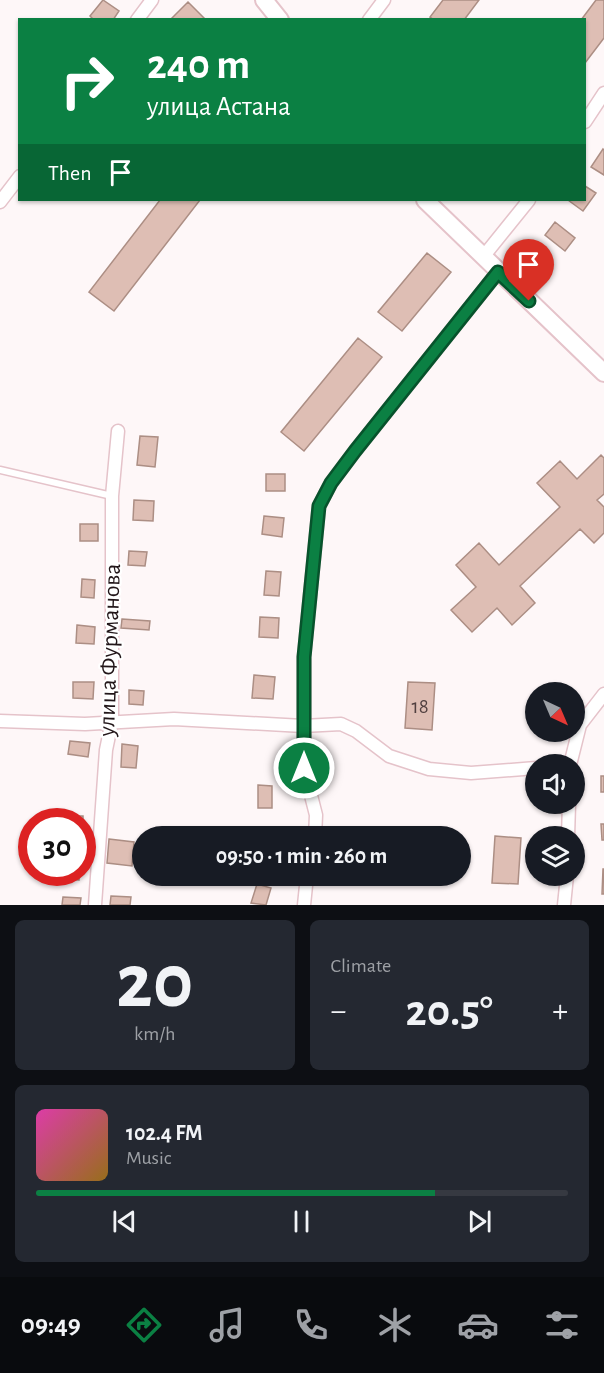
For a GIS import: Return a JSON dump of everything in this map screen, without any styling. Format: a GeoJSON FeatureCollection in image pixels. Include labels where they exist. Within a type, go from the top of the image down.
{"type":"FeatureCollection","features":[{"type":"Feature","properties":{"kind":"street"},"geometry":{"type":"LineString","coordinates":[[138,18],[152,0]]}},
{"type":"Feature","properties":{"kind":"street"},"geometry":{"type":"LineString","coordinates":[[264,0],[278,18]]}},
{"type":"Feature","properties":{"kind":"street"},"geometry":{"type":"LineString","coordinates":[[370,18],[384,0]]}},
{"type":"Feature","properties":{"kind":"street"},"geometry":{"type":"LineString","coordinates":[[586,120],[604,93]]}},
{"type":"Feature","properties":{"kind":"street"},"geometry":{"type":"LineString","coordinates":[[0,202],[18,179]]}},
{"type":"Feature","properties":{"kind":"street"},"geometry":{"type":"LineString","coordinates":[[426,201],[604,373]]}},
{"type":"Feature","properties":{"kind":"street"},"geometry":{"type":"LineString","coordinates":[[483,257],[528,201]]}},
{"type":"Feature","properties":{"kind":"street"},"geometry":{"type":"LineString","coordinates":[[316,826],[316,815],[304,768],[303,726],[304,657],[319,506],[331,483],[349,459],[498,272]]}},
{"type":"Feature","properties":{"kind":"street","name":"улица Фурманова"},"geometry":{"type":"LineString","coordinates":[[95,905],[106,750],[112,721],[112,496],[118,431]]}},
{"type":"Feature","properties":{"kind":"street"},"geometry":{"type":"LineString","coordinates":[[572,754],[580,725],[604,694]]}},
{"type":"Feature","properties":{"kind":"street"},"geometry":{"type":"LineString","coordinates":[[0,722],[85,724],[112,721],[211,720],[303,726],[341,724],[356,731],[389,756],[429,770],[471,773],[525,769]]}},
{"type":"Feature","properties":{"kind":"street"},"geometry":{"type":"LineString","coordinates":[[304,905],[307,886]]}},
{"type":"Feature","properties":{"kind":"street"},"geometry":{"type":"LineString","coordinates":[[564,905],[566,886]]}},
{"type":"Feature","properties":{"kind":"lane"},"geometry":{"type":"LineString","coordinates":[[0,470],[112,496]]}},
{"type":"Feature","properties":{"kind":"building"},"geometry":{"type":"Polygon","coordinates":[[[103,0],[119,11],[114,18],[92,18],[90,16],[103,0]]]}},
{"type":"Feature","properties":{"kind":"building"},"geometry":{"type":"Polygon","coordinates":[[[443,0],[479,0],[466,18],[430,17],[443,0]]]}},
{"type":"Feature","properties":{"kind":"building"},"geometry":{"type":"Polygon","coordinates":[[[596,0],[604,0],[604,38],[586,62],[586,18],[582,18],[596,0]]]}},
{"type":"Feature","properties":{"kind":"building"},"geometry":{"type":"Polygon","coordinates":[[[188,2],[204,18],[172,18],[188,2]]]}},
{"type":"Feature","properties":{"kind":"building"},"geometry":{"type":"Polygon","coordinates":[[[604,150],[604,175],[591,167],[604,150]]]}},
{"type":"Feature","properties":{"kind":"building"},"geometry":{"type":"Polygon","coordinates":[[[586,187],[596,193],[583,211],[569,201],[586,201],[586,187]]]}},
{"type":"Feature","properties":{"kind":"building"},"geometry":{"type":"Polygon","coordinates":[[[159,201],[199,201],[114,311],[89,292],[159,201]]]}},
{"type":"Feature","properties":{"kind":"building"},"geometry":{"type":"Polygon","coordinates":[[[555,222],[575,238],[565,251],[545,235],[555,222]]]}},
{"type":"Feature","properties":{"kind":"building"},"geometry":{"type":"Polygon","coordinates":[[[427,253],[451,272],[402,331],[378,312],[427,253]]]}},
{"type":"Feature","properties":{"kind":"building"},"geometry":{"type":"Polygon","coordinates":[[[358,338],[382,357],[304,451],[281,432],[358,338]]]}},
{"type":"Feature","properties":{"kind":"building"},"geometry":{"type":"Polygon","coordinates":[[[140,436],[158,437],[155,467],[137,465],[140,436]]]}},
{"type":"Feature","properties":{"kind":"building"},"geometry":{"type":"Polygon","coordinates":[[[601,455],[604,458],[604,494],[597,500],[604,507],[604,533],[594,543],[580,529],[520,586],[535,603],[512,625],[497,608],[472,632],[451,610],[476,587],[456,565],[479,543],[499,565],[560,507],[537,483],[560,461],[577,479],[601,455]]]}},
{"type":"Feature","properties":{"kind":"building"},"geometry":{"type":"Polygon","coordinates":[[[266,474],[285,474],[285,491],[266,491],[266,474]]]}},
{"type":"Feature","properties":{"kind":"building"},"geometry":{"type":"Polygon","coordinates":[[[134,500],[154,501],[153,521],[133,520],[134,500]]]}},
{"type":"Feature","properties":{"kind":"building"},"geometry":{"type":"Polygon","coordinates":[[[264,516],[284,518],[282,537],[262,534],[264,516]]]}},
{"type":"Feature","properties":{"kind":"building"},"geometry":{"type":"Polygon","coordinates":[[[80,524],[98,524],[98,541],[80,541],[80,524]]]}},
{"type":"Feature","properties":{"kind":"building"},"geometry":{"type":"Polygon","coordinates":[[[129,551],[147,552],[145,566],[128,565],[129,551]]]}},
{"type":"Feature","properties":{"kind":"building"},"geometry":{"type":"Polygon","coordinates":[[[266,571],[281,572],[279,596],[264,595],[266,571]]]}},
{"type":"Feature","properties":{"kind":"building"},"geometry":{"type":"Polygon","coordinates":[[[82,579],[95,580],[94,598],[81,597],[82,579]]]}},
{"type":"Feature","properties":{"kind":"building"},"geometry":{"type":"Polygon","coordinates":[[[260,617],[279,618],[278,638],[259,637],[260,617]]]}},
{"type":"Feature","properties":{"kind":"building"},"geometry":{"type":"Polygon","coordinates":[[[122,619],[150,621],[149,630],[121,628],[122,619]]]}},
{"type":"Feature","properties":{"kind":"building"},"geometry":{"type":"Polygon","coordinates":[[[77,625],[95,627],[94,644],[76,643],[77,625]]]}},
{"type":"Feature","properties":{"kind":"building"},"geometry":{"type":"Polygon","coordinates":[[[254,675],[275,677],[273,699],[252,698],[254,675]]]}},
{"type":"Feature","properties":{"kind":"building"},"geometry":{"type":"Polygon","coordinates":[[[73,682],[94,682],[93,699],[73,698],[73,682]]]}},
{"type":"Feature","properties":{"kind":"building"},"geometry":{"type":"Polygon","coordinates":[[[408,682],[435,683],[432,730],[405,728],[408,682]]]}},
{"type":"Feature","properties":{"kind":"building"},"geometry":{"type":"Polygon","coordinates":[[[129,690],[144,691],[143,705],[129,704],[129,690]]]}},
{"type":"Feature","properties":{"kind":"building"},"geometry":{"type":"Polygon","coordinates":[[[70,741],[90,743],[88,757],[68,754],[70,741]]]}},
{"type":"Feature","properties":{"kind":"building"},"geometry":{"type":"Polygon","coordinates":[[[122,744],[138,746],[136,768],[121,767],[122,744]]]}},
{"type":"Feature","properties":{"kind":"building"},"geometry":{"type":"Polygon","coordinates":[[[601,776],[604,776],[604,792],[601,792],[601,776]]]}},
{"type":"Feature","properties":{"kind":"building"},"geometry":{"type":"Polygon","coordinates":[[[258,785],[272,786],[272,808],[258,808],[258,785]]]}},
{"type":"Feature","properties":{"kind":"building"},"geometry":{"type":"Polygon","coordinates":[[[601,824],[604,824],[604,840],[602,840],[601,824]]]}},
{"type":"Feature","properties":{"kind":"building"},"geometry":{"type":"Polygon","coordinates":[[[495,836],[521,838],[518,884],[492,883],[495,836]]]}},
{"type":"Feature","properties":{"kind":"building"},"geometry":{"type":"Polygon","coordinates":[[[109,839],[132,842],[132,866],[107,863],[109,839]]]}},
{"type":"Feature","properties":{"kind":"building"},"geometry":{"type":"Polygon","coordinates":[[[603,869],[604,894],[602,894],[603,869]]]}},
{"type":"Feature","properties":{"kind":"building"},"geometry":{"type":"Polygon","coordinates":[[[256,886],[271,888],[266,905],[251,903],[256,886]]]}},
{"type":"Feature","properties":{"kind":"building"},"geometry":{"type":"Polygon","coordinates":[[[111,896],[131,897],[130,905],[110,905],[111,896]]]}},
{"type":"Feature","properties":{"kind":"building"},"geometry":{"type":"Polygon","coordinates":[[[63,897],[81,898],[80,905],[62,905],[63,897]]]}},
{"type":"Feature","properties":{"kind":"route"},"geometry":{"type":"LineString","coordinates":[[304,768],[304,657],[319,506],[331,483],[355,451],[498,272],[529,301]]}}]}
